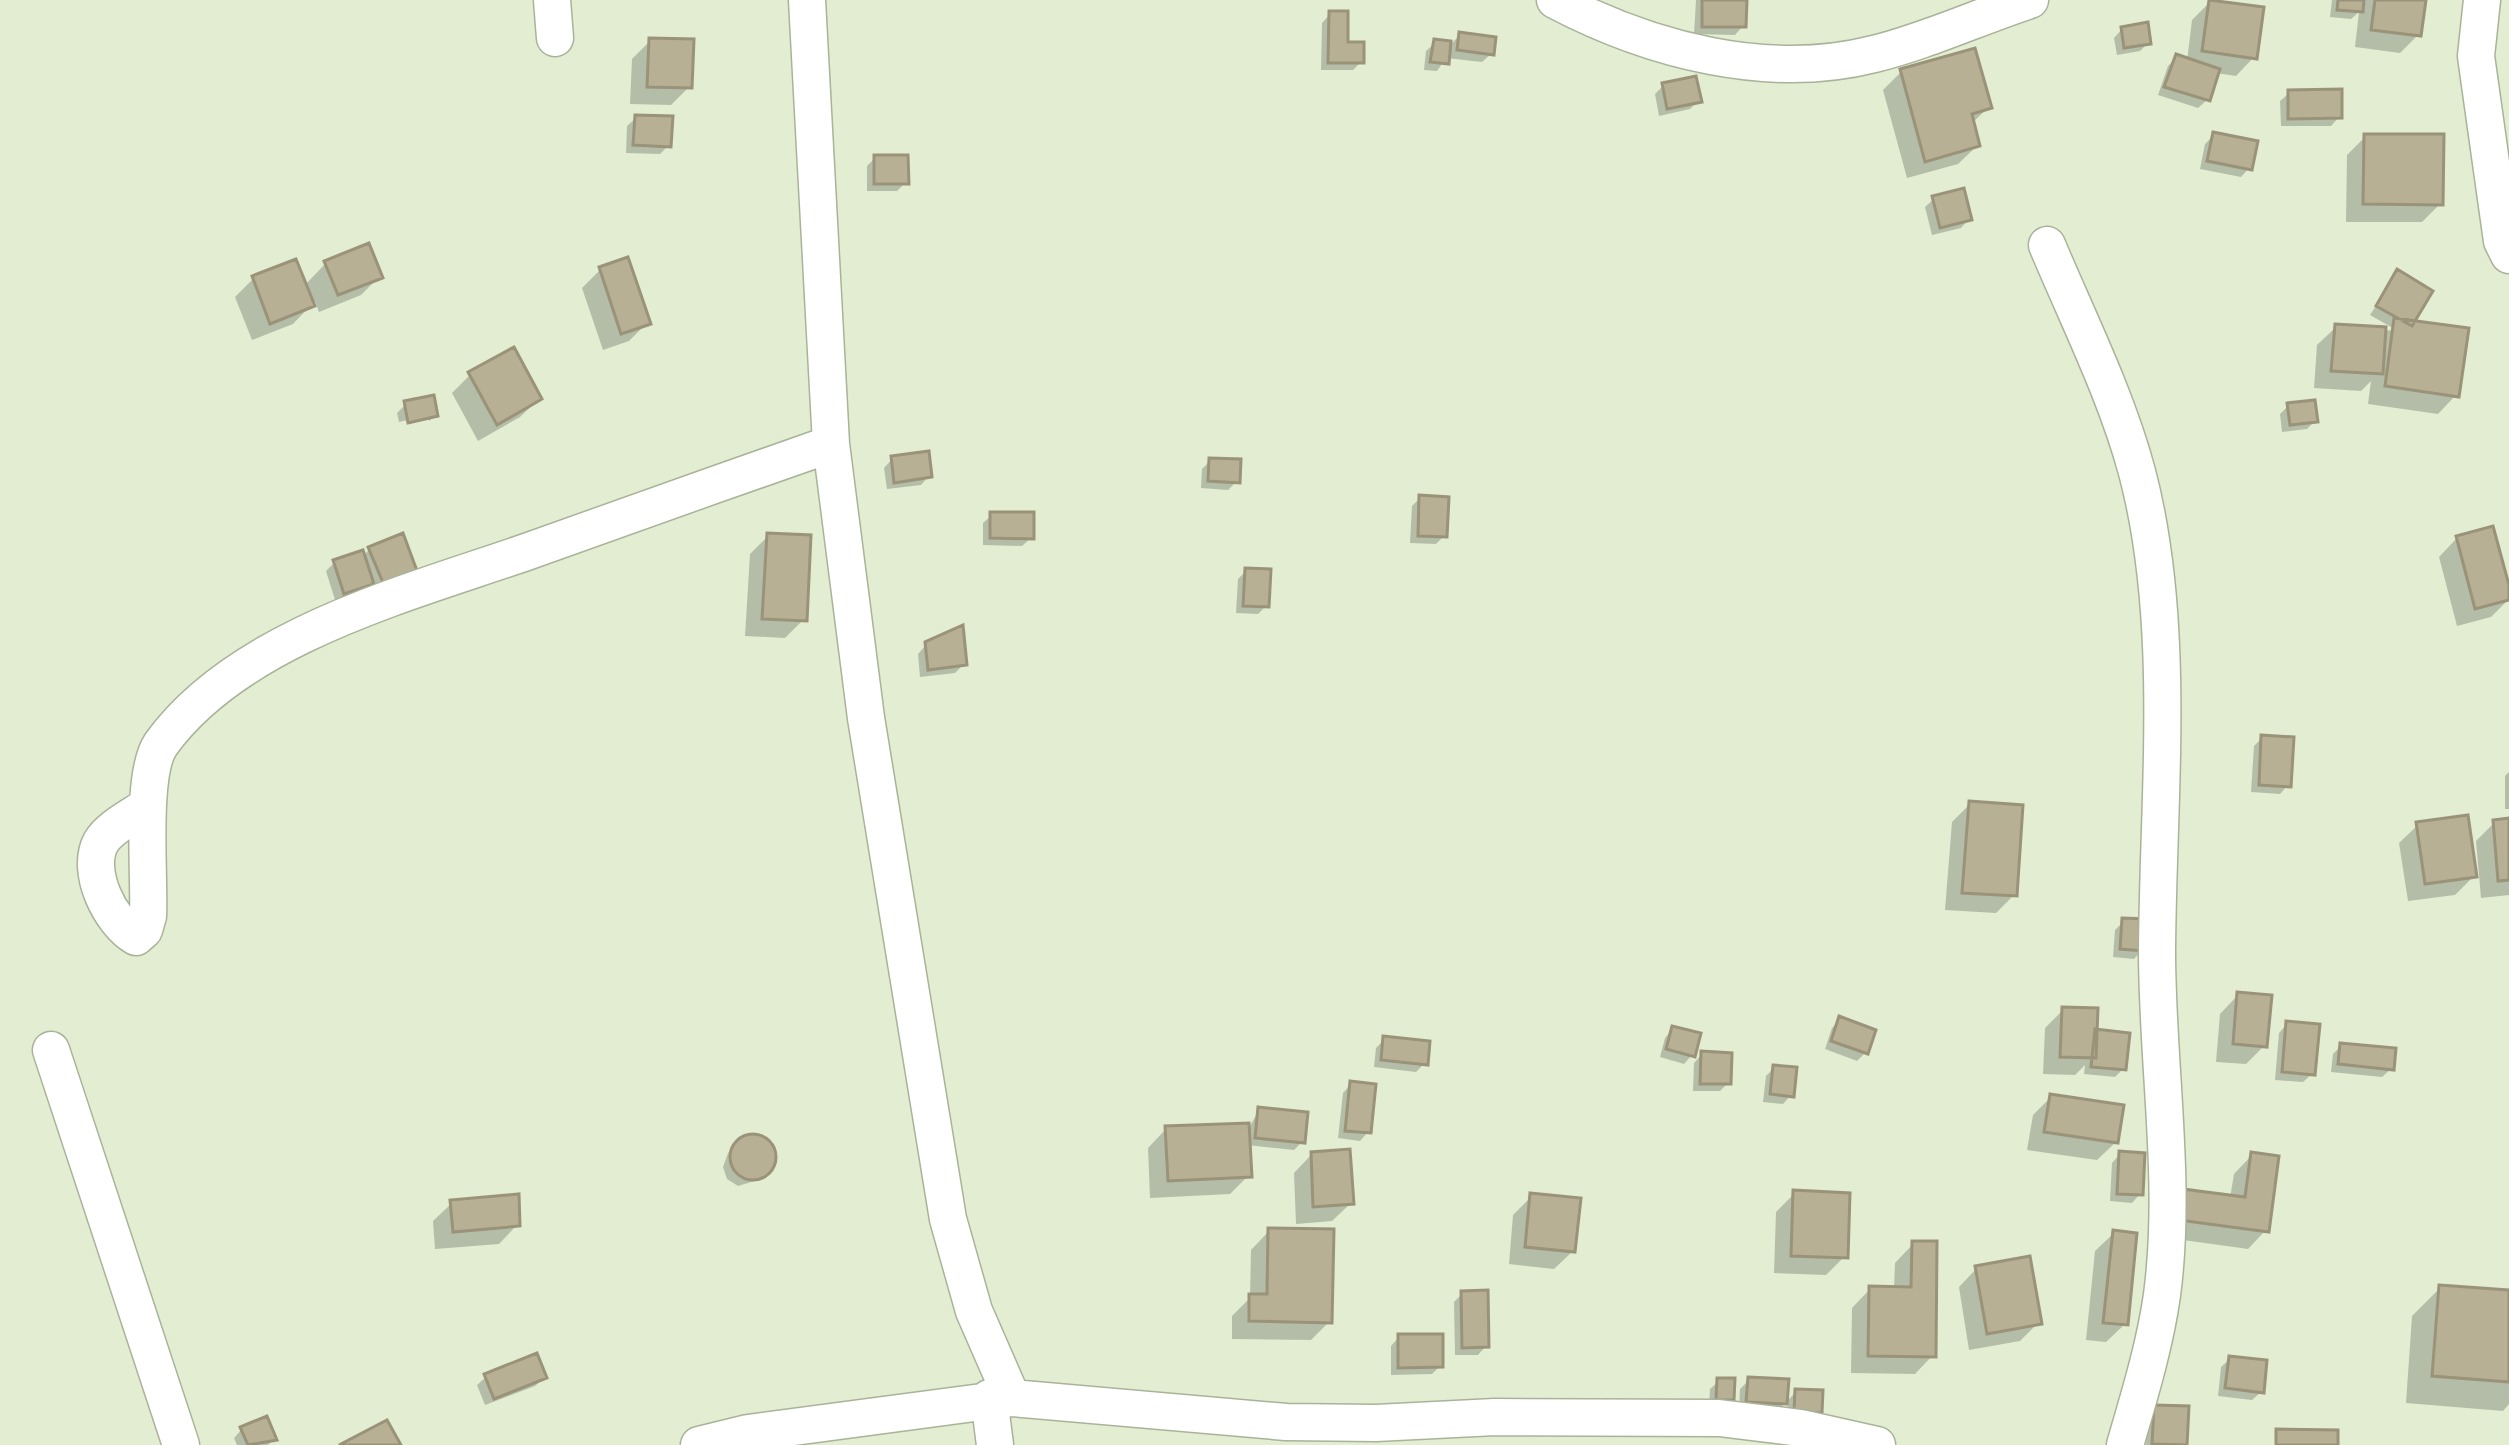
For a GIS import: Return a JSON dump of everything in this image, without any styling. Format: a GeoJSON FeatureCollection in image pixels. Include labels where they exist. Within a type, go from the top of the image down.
{"type":"FeatureCollection","features":[{"type":"Feature","properties":{"kind":"street"},"geometry":{"type":"LineString","coordinates":[[552,0],[555,38]]}},
{"type":"Feature","properties":{"kind":"street"},"geometry":{"type":"LineString","coordinates":[[807,0],[831,444],[866,718],[948,1219],[1000,1398],[995,1445]]}},
{"type":"Feature","properties":{"kind":"street"},"geometry":{"type":"LineString","coordinates":[[1556,0],[1594,21],[1640,37],[1747,62],[1803,64],[1878,53],[2030,0]]}},
{"type":"Feature","properties":{"kind":"street"},"geometry":{"type":"LineString","coordinates":[[2482,0],[2476,56],[2498,147],[2502,241],[2509,255]]}},
{"type":"Feature","properties":{"kind":"street"},"geometry":{"type":"LineString","coordinates":[[2047,244],[2118,412],[2137,472],[2155,581],[2161,691],[2157,957],[2166,1246],[2162,1298],[2125,1445]]}},
{"type":"Feature","properties":{"kind":"street"},"geometry":{"type":"LineString","coordinates":[[147,806],[159,747],[252,661],[363,610],[831,444]]}},
{"type":"Feature","properties":{"kind":"street"},"geometry":{"type":"LineString","coordinates":[[51,1049],[182,1445]]}},
{"type":"Feature","properties":{"kind":"street"},"geometry":{"type":"LineString","coordinates":[[699,1445],[748,1433],[1000,1398],[1377,1434],[1495,1417],[1719,1418],[1801,1428],[1877,1445]]}},
{"type":"Feature","properties":{"kind":"building"},"geometry":{"type":"Polygon","coordinates":[[[1702,0],[1747,0],[1746,27],[1702,27],[1702,0]]]}},
{"type":"Feature","properties":{"kind":"building"},"geometry":{"type":"Polygon","coordinates":[[[2209,0],[2264,7],[2257,59],[2202,51],[2209,0]]]}},
{"type":"Feature","properties":{"kind":"building"},"geometry":{"type":"Polygon","coordinates":[[[2338,0],[2364,0],[2363,12],[2337,10],[2338,0]]]}},
{"type":"Feature","properties":{"kind":"building"},"geometry":{"type":"Polygon","coordinates":[[[2375,0],[2426,0],[2421,36],[2371,30],[2375,0]]]}},
{"type":"Feature","properties":{"kind":"building"},"geometry":{"type":"Polygon","coordinates":[[[1329,11],[1348,11],[1348,42],[1364,42],[1364,63],[1328,63],[1329,11]]]}},
{"type":"Feature","properties":{"kind":"building"},"geometry":{"type":"Polygon","coordinates":[[[2148,22],[2151,44],[2124,48],[2121,27],[2148,22]]]}},
{"type":"Feature","properties":{"kind":"building"},"geometry":{"type":"Polygon","coordinates":[[[1459,32],[1496,37],[1494,55],[1457,50],[1459,32]]]}},
{"type":"Feature","properties":{"kind":"building"},"geometry":{"type":"Polygon","coordinates":[[[649,38],[694,39],[692,88],[647,87],[649,38]]]}},
{"type":"Feature","properties":{"kind":"building"},"geometry":{"type":"Polygon","coordinates":[[[1434,39],[1451,41],[1449,64],[1430,62],[1434,39]]]}},
{"type":"Feature","properties":{"kind":"building"},"geometry":{"type":"Polygon","coordinates":[[[1975,48],[1992,108],[1972,114],[1980,146],[1925,162],[1900,69],[1975,48]]]}},
{"type":"Feature","properties":{"kind":"building"},"geometry":{"type":"Polygon","coordinates":[[[2176,54],[2220,69],[2210,101],[2164,87],[2176,54]]]}},
{"type":"Feature","properties":{"kind":"building"},"geometry":{"type":"Polygon","coordinates":[[[1696,76],[1702,102],[1667,109],[1662,83],[1696,76]]]}},
{"type":"Feature","properties":{"kind":"building"},"geometry":{"type":"Polygon","coordinates":[[[2342,89],[2342,118],[2288,119],[2288,90],[2342,89]]]}},
{"type":"Feature","properties":{"kind":"building"},"geometry":{"type":"Polygon","coordinates":[[[635,115],[673,116],[671,147],[633,145],[635,115]]]}},
{"type":"Feature","properties":{"kind":"building"},"geometry":{"type":"Polygon","coordinates":[[[2213,132],[2258,141],[2252,170],[2207,161],[2213,132]]]}},
{"type":"Feature","properties":{"kind":"building"},"geometry":{"type":"Polygon","coordinates":[[[2364,134],[2444,134],[2443,205],[2363,204],[2364,134]]]}},
{"type":"Feature","properties":{"kind":"building"},"geometry":{"type":"Polygon","coordinates":[[[874,155],[908,155],[909,184],[874,184],[874,155]]]}},
{"type":"Feature","properties":{"kind":"building"},"geometry":{"type":"Polygon","coordinates":[[[1964,188],[1972,220],[1940,228],[1932,196],[1964,188]]]}},
{"type":"Feature","properties":{"kind":"building"},"geometry":{"type":"Polygon","coordinates":[[[369,243],[383,278],[338,295],[324,261],[369,243]]]}},
{"type":"Feature","properties":{"kind":"building"},"geometry":{"type":"Polygon","coordinates":[[[628,257],[651,324],[621,334],[599,267],[628,257]]]}},
{"type":"Feature","properties":{"kind":"building"},"geometry":{"type":"Polygon","coordinates":[[[296,259],[315,306],[270,324],[252,276],[296,259]]]}},
{"type":"Feature","properties":{"kind":"building"},"geometry":{"type":"Polygon","coordinates":[[[2397,269],[2433,291],[2412,326],[2376,306],[2397,269]]]}},
{"type":"Feature","properties":{"kind":"building"},"geometry":{"type":"Polygon","coordinates":[[[2394,318],[2469,328],[2459,397],[2385,386],[2394,318]]]}},
{"type":"Feature","properties":{"kind":"building"},"geometry":{"type":"Polygon","coordinates":[[[2335,324],[2386,327],[2383,374],[2331,371],[2335,324]]]}},
{"type":"Feature","properties":{"kind":"building"},"geometry":{"type":"Polygon","coordinates":[[[514,347],[542,399],[497,425],[468,372],[514,347]]]}},
{"type":"Feature","properties":{"kind":"building"},"geometry":{"type":"Polygon","coordinates":[[[434,395],[438,416],[408,423],[404,401],[434,395]]]}},
{"type":"Feature","properties":{"kind":"building"},"geometry":{"type":"Polygon","coordinates":[[[2315,400],[2318,422],[2290,425],[2287,403],[2315,400]]]}},
{"type":"Feature","properties":{"kind":"building"},"geometry":{"type":"Polygon","coordinates":[[[929,451],[932,477],[894,483],[891,456],[929,451]]]}},
{"type":"Feature","properties":{"kind":"building"},"geometry":{"type":"Polygon","coordinates":[[[1209,458],[1241,459],[1240,483],[1208,481],[1209,458]]]}},
{"type":"Feature","properties":{"kind":"building"},"geometry":{"type":"Polygon","coordinates":[[[1419,495],[1449,497],[1447,537],[1418,536],[1419,495]]]}},
{"type":"Feature","properties":{"kind":"building"},"geometry":{"type":"Polygon","coordinates":[[[990,512],[1034,512],[1034,539],[990,538],[990,512]]]}},
{"type":"Feature","properties":{"kind":"building"},"geometry":{"type":"Polygon","coordinates":[[[2493,526],[2509,600],[2475,609],[2456,536],[2493,526]]]}},
{"type":"Feature","properties":{"kind":"building"},"geometry":{"type":"Polygon","coordinates":[[[403,533],[420,579],[387,592],[368,547],[403,533]]]}},
{"type":"Feature","properties":{"kind":"building"},"geometry":{"type":"Polygon","coordinates":[[[767,533],[811,535],[807,621],[762,619],[767,533]]]}},
{"type":"Feature","properties":{"kind":"building"},"geometry":{"type":"Polygon","coordinates":[[[363,550],[374,584],[344,594],[333,560],[363,550]]]}},
{"type":"Feature","properties":{"kind":"building"},"geometry":{"type":"Polygon","coordinates":[[[1245,568],[1271,569],[1269,607],[1243,606],[1245,568]]]}},
{"type":"Feature","properties":{"kind":"building"},"geometry":{"type":"Polygon","coordinates":[[[963,625],[967,665],[928,670],[925,642],[963,625]]]}},
{"type":"Feature","properties":{"kind":"building"},"geometry":{"type":"Polygon","coordinates":[[[2261,735],[2294,737],[2291,787],[2259,785],[2261,735]]]}},
{"type":"Feature","properties":{"kind":"building"},"geometry":{"type":"Polygon","coordinates":[[[1969,801],[2023,805],[2017,896],[1962,893],[1969,801]]]}},
{"type":"Feature","properties":{"kind":"building"},"geometry":{"type":"Polygon","coordinates":[[[2468,815],[2477,877],[2425,884],[2416,822],[2468,815]]]}},
{"type":"Feature","properties":{"kind":"building"},"geometry":{"type":"Polygon","coordinates":[[[2509,818],[2509,880],[2498,881],[2493,820],[2509,818]]]}},
{"type":"Feature","properties":{"kind":"building"},"geometry":{"type":"Polygon","coordinates":[[[2122,918],[2147,919],[2145,951],[2120,949],[2122,918]]]}},
{"type":"Feature","properties":{"kind":"building"},"geometry":{"type":"Polygon","coordinates":[[[2237,992],[2272,995],[2267,1047],[2233,1044],[2237,992]]]}},
{"type":"Feature","properties":{"kind":"building"},"geometry":{"type":"Polygon","coordinates":[[[2062,1007],[2098,1008],[2096,1058],[2060,1057],[2062,1007]]]}},
{"type":"Feature","properties":{"kind":"building"},"geometry":{"type":"Polygon","coordinates":[[[1839,1016],[1876,1030],[1868,1054],[1831,1041],[1839,1016]]]}},
{"type":"Feature","properties":{"kind":"building"},"geometry":{"type":"Polygon","coordinates":[[[2286,1021],[2320,1024],[2315,1075],[2282,1072],[2286,1021]]]}},
{"type":"Feature","properties":{"kind":"building"},"geometry":{"type":"Polygon","coordinates":[[[1672,1026],[1701,1033],[1695,1057],[1666,1049],[1672,1026]]]}},
{"type":"Feature","properties":{"kind":"building"},"geometry":{"type":"Polygon","coordinates":[[[2095,1029],[2130,1033],[2126,1070],[2091,1067],[2095,1029]]]}},
{"type":"Feature","properties":{"kind":"building"},"geometry":{"type":"Polygon","coordinates":[[[1383,1036],[1430,1041],[1428,1065],[1381,1060],[1383,1036]]]}},
{"type":"Feature","properties":{"kind":"building"},"geometry":{"type":"Polygon","coordinates":[[[2340,1043],[2396,1048],[2394,1070],[2338,1064],[2340,1043]]]}},
{"type":"Feature","properties":{"kind":"building"},"geometry":{"type":"Polygon","coordinates":[[[1701,1051],[1732,1053],[1731,1084],[1700,1084],[1701,1051]]]}},
{"type":"Feature","properties":{"kind":"building"},"geometry":{"type":"Polygon","coordinates":[[[1773,1065],[1797,1067],[1794,1097],[1770,1094],[1773,1065]]]}},
{"type":"Feature","properties":{"kind":"building"},"geometry":{"type":"Polygon","coordinates":[[[1350,1081],[1376,1084],[1371,1133],[1345,1131],[1350,1081]]]}},
{"type":"Feature","properties":{"kind":"building"},"geometry":{"type":"Polygon","coordinates":[[[2050,1094],[2124,1105],[2118,1143],[2044,1132],[2050,1094]]]}},
{"type":"Feature","properties":{"kind":"building"},"geometry":{"type":"Polygon","coordinates":[[[1258,1107],[1308,1112],[1305,1143],[1255,1138],[1258,1107]]]}},
{"type":"Feature","properties":{"kind":"building"},"geometry":{"type":"Polygon","coordinates":[[[1249,1123],[1252,1177],[1168,1181],[1165,1126],[1249,1123]]]}},
{"type":"Feature","properties":{"kind":"building"},"geometry":{"type":"Polygon","coordinates":[[[753,1134],[769,1141],[776,1157],[769,1173],[753,1180],[737,1173],[730,1157],[737,1141],[753,1134]]]}},
{"type":"Feature","properties":{"kind":"building"},"geometry":{"type":"Polygon","coordinates":[[[1350,1149],[1354,1204],[1313,1207],[1311,1152],[1350,1149]]]}},
{"type":"Feature","properties":{"kind":"building"},"geometry":{"type":"Polygon","coordinates":[[[2119,1151],[2145,1153],[2143,1195],[2117,1194],[2119,1151]]]}},
{"type":"Feature","properties":{"kind":"building"},"geometry":{"type":"Polygon","coordinates":[[[2251,1152],[2279,1156],[2269,1232],[2171,1219],[2175,1188],[2245,1197],[2251,1152]]]}},
{"type":"Feature","properties":{"kind":"building"},"geometry":{"type":"Polygon","coordinates":[[[1793,1190],[1850,1193],[1848,1258],[1791,1256],[1793,1190]]]}},
{"type":"Feature","properties":{"kind":"building"},"geometry":{"type":"Polygon","coordinates":[[[1530,1193],[1581,1198],[1575,1252],[1525,1247],[1530,1193]]]}},
{"type":"Feature","properties":{"kind":"building"},"geometry":{"type":"Polygon","coordinates":[[[519,1194],[520,1226],[453,1232],[450,1200],[519,1194]]]}},
{"type":"Feature","properties":{"kind":"building"},"geometry":{"type":"Polygon","coordinates":[[[1268,1228],[1334,1229],[1332,1323],[1249,1321],[1249,1294],[1267,1294],[1268,1228]]]}},
{"type":"Feature","properties":{"kind":"building"},"geometry":{"type":"Polygon","coordinates":[[[2113,1230],[2137,1233],[2128,1325],[2103,1323],[2113,1230]]]}},
{"type":"Feature","properties":{"kind":"building"},"geometry":{"type":"Polygon","coordinates":[[[1912,1241],[1937,1241],[1936,1357],[1868,1356],[1869,1286],[1911,1287],[1912,1241]]]}},
{"type":"Feature","properties":{"kind":"building"},"geometry":{"type":"Polygon","coordinates":[[[2030,1256],[2042,1324],[1987,1334],[1975,1266],[2030,1256]]]}},
{"type":"Feature","properties":{"kind":"building"},"geometry":{"type":"Polygon","coordinates":[[[2439,1285],[2509,1290],[2509,1382],[2432,1376],[2439,1285]]]}},
{"type":"Feature","properties":{"kind":"building"},"geometry":{"type":"Polygon","coordinates":[[[1488,1290],[1489,1347],[1462,1348],[1461,1291],[1488,1290]]]}},
{"type":"Feature","properties":{"kind":"building"},"geometry":{"type":"Polygon","coordinates":[[[1398,1334],[1443,1334],[1443,1367],[1398,1368],[1398,1334]]]}},
{"type":"Feature","properties":{"kind":"building"},"geometry":{"type":"Polygon","coordinates":[[[537,1353],[547,1378],[494,1399],[484,1374],[537,1353]]]}},
{"type":"Feature","properties":{"kind":"building"},"geometry":{"type":"Polygon","coordinates":[[[2229,1356],[2267,1360],[2264,1393],[2225,1388],[2229,1356]]]}},
{"type":"Feature","properties":{"kind":"building"},"geometry":{"type":"Polygon","coordinates":[[[1748,1377],[1789,1379],[1787,1404],[1746,1402],[1748,1377]]]}},
{"type":"Feature","properties":{"kind":"building"},"geometry":{"type":"Polygon","coordinates":[[[1717,1378],[1735,1378],[1734,1400],[1716,1400],[1717,1378]]]}},
{"type":"Feature","properties":{"kind":"building"},"geometry":{"type":"Polygon","coordinates":[[[1795,1389],[1823,1390],[1822,1413],[1794,1412],[1795,1389]]]}},
{"type":"Feature","properties":{"kind":"building"},"geometry":{"type":"Polygon","coordinates":[[[2154,1405],[2189,1406],[2187,1445],[2152,1444],[2154,1405]]]}},
{"type":"Feature","properties":{"kind":"building"},"geometry":{"type":"Polygon","coordinates":[[[267,1416],[277,1440],[248,1445],[240,1427],[267,1416]]]}},
{"type":"Feature","properties":{"kind":"building"},"geometry":{"type":"Polygon","coordinates":[[[387,1420],[401,1445],[339,1445],[387,1420]]]}},
{"type":"Feature","properties":{"kind":"building"},"geometry":{"type":"Polygon","coordinates":[[[2276,1429],[2338,1430],[2338,1445],[2276,1445],[2276,1429]]]}}]}
